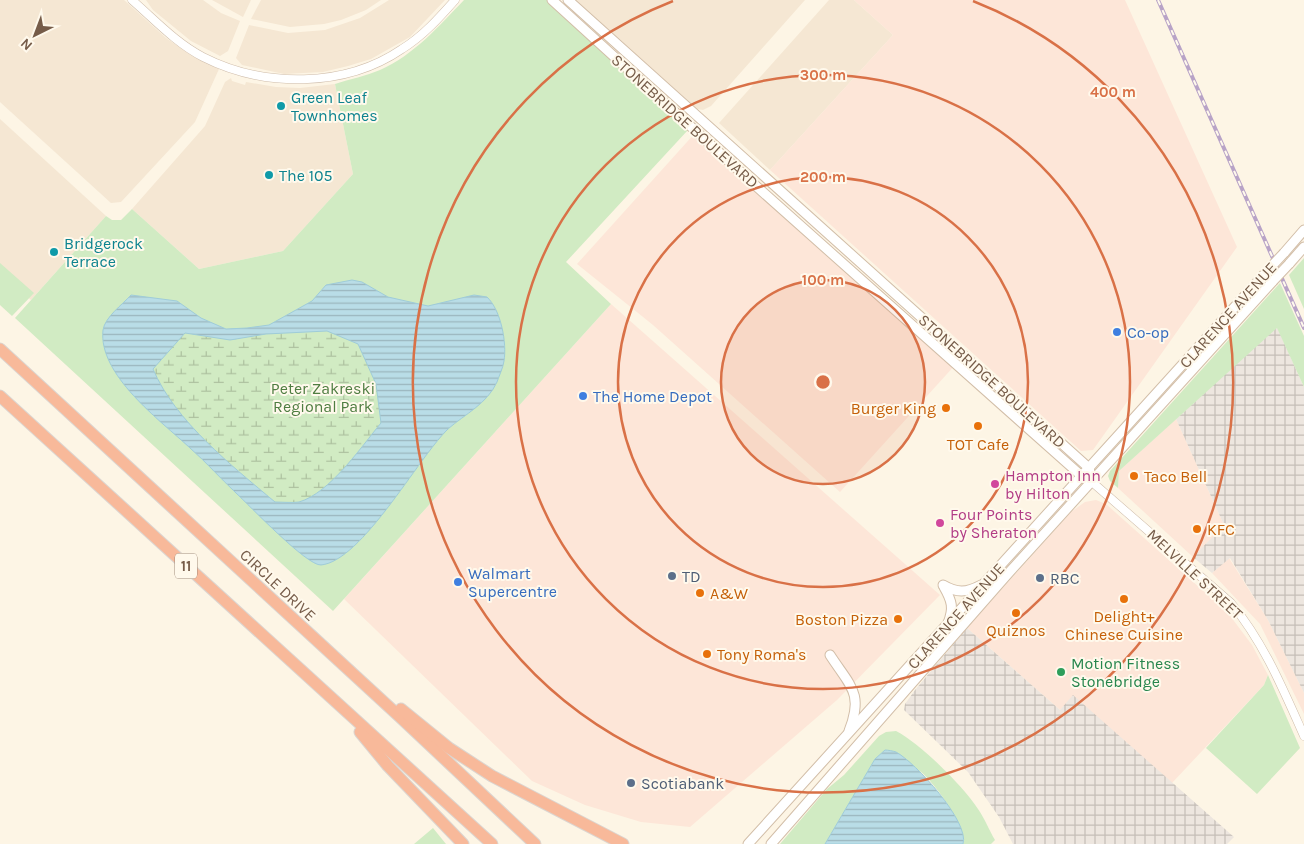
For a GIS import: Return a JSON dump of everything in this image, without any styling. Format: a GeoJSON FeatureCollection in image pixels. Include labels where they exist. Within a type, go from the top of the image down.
{"type":"FeatureCollection","features":[{"type":"Feature","properties":{"kind":"highway","name":"CIRCLE DRIVE"},"geometry":{"type":"LineString","coordinates":[[0,350],[400,717],[534,844]]}},
{"type":"Feature","properties":{"kind":"highway","name":"11"},"geometry":{"type":"LineString","coordinates":[[0,396],[492,844]]}},
{"type":"Feature","properties":{"kind":"highway"},"geometry":{"type":"LineString","coordinates":[[295,622],[449,748],[492,776],[623,844]]}},
{"type":"Feature","properties":{"kind":"highway"},"geometry":{"type":"LineString","coordinates":[[342,709],[388,766],[462,844]]}},
{"type":"Feature","properties":{"kind":"main road","name":"STONEBRIDGE BOULEVARD"},"geometry":{"type":"LineString","coordinates":[[552,0],[1081,477],[1092,482]]}},
{"type":"Feature","properties":{"kind":"main road","name":"STONEBRIDGE BOULEVARD"},"geometry":{"type":"LineString","coordinates":[[568,0],[1089,468]]}},
{"type":"Feature","properties":{"kind":"main road","name":"CLARENCE AVENUE"},"geometry":{"type":"LineString","coordinates":[[748,844],[1304,230]]}},
{"type":"Feature","properties":{"kind":"main road","name":"CLARENCE AVENUE"},"geometry":{"type":"LineString","coordinates":[[771,844],[916,677],[1304,247]]}},
{"type":"Feature","properties":{"kind":"main road"},"geometry":{"type":"LineString","coordinates":[[1089,468],[1092,482]]}},
{"type":"Feature","properties":{"kind":"main road"},"geometry":{"type":"LineString","coordinates":[[945,628],[953,606],[952,600],[943,584],[954,591],[961,592],[970,591],[988,581]]}},
{"type":"Feature","properties":{"kind":"main road"},"geometry":{"type":"LineString","coordinates":[[830,656],[854,692],[857,703],[856,714],[846,738]]}},
{"type":"Feature","properties":{"kind":"street"},"geometry":{"type":"LineString","coordinates":[[132,0],[172,35],[204,57],[258,77],[293,80],[349,72],[388,57],[419,37],[455,0]]}},
{"type":"Feature","properties":{"kind":"street","name":"MELVILLE STREET"},"geometry":{"type":"LineString","coordinates":[[1092,482],[1230,603],[1250,626],[1281,684],[1304,736]]}},
{"type":"Feature","properties":{"kind":"shaded area"},"geometry":{"type":"Polygon","coordinates":[[[0,0],[124,0],[166,38],[188,53],[219,69],[195,122],[121,202],[111,203],[0,102],[0,0]]]}},
{"type":"Feature","properties":{"kind":"shaded area"},"geometry":{"type":"Polygon","coordinates":[[[146,0],[203,0],[221,13],[240,21],[228,51],[220,56],[191,41],[153,10],[146,0]]]}},
{"type":"Feature","properties":{"kind":"shaded area"},"geometry":{"type":"Polygon","coordinates":[[[212,0],[251,0],[243,17],[212,0]]]}},
{"type":"Feature","properties":{"kind":"shaded area"},"geometry":{"type":"Polygon","coordinates":[[[261,0],[381,0],[366,10],[341,20],[324,24],[290,27],[251,19],[261,0]]]}},
{"type":"Feature","properties":{"kind":"shaded area"},"geometry":{"type":"Polygon","coordinates":[[[389,0],[445,0],[410,37],[371,59],[348,66],[323,72],[284,74],[242,65],[236,58],[249,25],[288,33],[325,30],[360,18],[389,0]]]}},
{"type":"Feature","properties":{"kind":"shaded area"},"geometry":{"type":"Polygon","coordinates":[[[572,0],[805,0],[711,106],[703,110],[697,109],[613,33],[572,0]]]}},
{"type":"Feature","properties":{"kind":"shaded area"},"geometry":{"type":"Polygon","coordinates":[[[829,0],[854,0],[893,35],[770,170],[719,123],[829,0]]]}},
{"type":"Feature","properties":{"kind":"shaded area"},"geometry":{"type":"Polygon","coordinates":[[[854,0],[1125,0],[1237,247],[1093,450],[1081,451],[770,170],[893,35],[854,0]]]}},
{"type":"Feature","properties":{"kind":"shaded area"},"geometry":{"type":"Polygon","coordinates":[[[231,78],[232,81],[245,85],[246,82],[276,87],[300,88],[335,84],[353,174],[283,251],[199,269],[132,209],[205,126],[225,82],[231,78]]]}},
{"type":"Feature","properties":{"kind":"shaded area"},"geometry":{"type":"Polygon","coordinates":[[[0,119],[106,216],[31,300],[0,272],[0,119]]]}},
{"type":"Feature","properties":{"kind":"shaded area"},"geometry":{"type":"Polygon","coordinates":[[[696,132],[956,364],[840,492],[653,325],[577,264],[696,132]]]}},
{"type":"Feature","properties":{"kind":"shaded area"},"geometry":{"type":"Polygon","coordinates":[[[611,304],[940,595],[837,700],[690,827],[641,822],[585,805],[532,781],[344,599],[611,304]]]}},
{"type":"Feature","properties":{"kind":"shaded area"},"geometry":{"type":"Polygon","coordinates":[[[1277,327],[1304,387],[1304,693],[1268,620],[1230,558],[1212,573],[1193,557],[1224,525],[1176,419],[1277,327]]]}},
{"type":"Feature","properties":{"kind":"shaded area"},"geometry":{"type":"Polygon","coordinates":[[[1176,419],[1224,525],[1193,557],[1118,488],[1119,471],[1176,419]]]}},
{"type":"Feature","properties":{"kind":"shaded area"},"geometry":{"type":"Polygon","coordinates":[[[1096,500],[1106,504],[1228,613],[1252,645],[1268,675],[1264,685],[1172,783],[1073,696],[1060,710],[967,628],[1071,512],[1085,502],[1096,500]]]}},
{"type":"Feature","properties":{"kind":"shaded area"},"geometry":{"type":"Polygon","coordinates":[[[1229,558],[1268,620],[1304,693],[1304,714],[1260,624],[1212,573],[1229,558]]]}},
{"type":"Feature","properties":{"kind":"shaded area"},"geometry":{"type":"Polygon","coordinates":[[[967,628],[1060,710],[1073,695],[1234,837],[1227,844],[1013,844],[999,817],[968,772],[904,710],[905,704],[915,690],[967,628]]]}},
{"type":"Feature","properties":{"kind":"green space","name":"Peter Zakreski Regional Park"},"geometry":{"type":"Polygon","coordinates":[[[464,0],[550,0],[688,130],[566,262],[611,304],[333,611],[15,318],[106,216],[112,220],[121,220],[132,209],[199,269],[283,251],[353,174],[335,84],[369,74],[392,64],[415,48],[464,0]]]}},
{"type":"Feature","properties":{"kind":"green space"},"geometry":{"type":"Polygon","coordinates":[[[1304,258],[1304,309],[1289,275],[1304,258]]]}},
{"type":"Feature","properties":{"kind":"green space"},"geometry":{"type":"Polygon","coordinates":[[[0,263],[34,293],[12,316],[0,305],[0,263]]]}},
{"type":"Feature","properties":{"kind":"green space"},"geometry":{"type":"Polygon","coordinates":[[[1280,283],[1304,336],[1304,387],[1277,328],[1119,471],[1118,488],[1110,481],[1108,476],[1110,471],[1280,283]]]}},
{"type":"Feature","properties":{"kind":"green space"},"geometry":{"type":"Polygon","coordinates":[[[327,331],[358,344],[376,384],[381,423],[333,479],[311,497],[299,502],[275,502],[223,457],[190,425],[163,389],[152,369],[185,333],[230,340],[266,334],[327,331]]]}},
{"type":"Feature","properties":{"kind":"green space"},"geometry":{"type":"Polygon","coordinates":[[[1268,675],[1300,748],[1257,794],[1206,748],[1264,685],[1268,675]]]}},
{"type":"Feature","properties":{"kind":"green space"},"geometry":{"type":"Polygon","coordinates":[[[896,731],[929,755],[962,789],[980,813],[995,840],[991,844],[963,844],[963,837],[955,817],[934,785],[917,769],[885,750],[875,760],[825,844],[780,844],[827,789],[844,775],[879,736],[886,732],[896,731]]]}},
{"type":"Feature","properties":{"kind":"green space"},"geometry":{"type":"Polygon","coordinates":[[[433,828],[446,844],[414,844],[433,828]]]}},
{"type":"Feature","properties":{"kind":"water"},"geometry":{"type":"Polygon","coordinates":[[[352,280],[362,282],[388,297],[428,306],[474,295],[487,297],[496,310],[502,327],[505,354],[497,382],[488,397],[448,429],[389,506],[354,546],[337,559],[321,565],[314,563],[291,546],[133,395],[120,380],[110,363],[104,347],[103,330],[110,316],[131,295],[177,301],[201,318],[226,329],[247,328],[269,325],[312,301],[326,285],[352,280]],[[327,331],[266,334],[230,340],[185,333],[153,369],[175,407],[223,458],[275,502],[299,502],[311,497],[333,479],[381,423],[376,384],[358,344],[327,331]]]}},
{"type":"Feature","properties":{"kind":"water"},"geometry":{"type":"Polygon","coordinates":[[[885,750],[896,752],[905,758],[939,794],[958,822],[963,834],[963,844],[825,844],[875,759],[885,750]]]}},
{"type":"Feature","properties":{"kind":"railway"},"geometry":{"type":"LineString","coordinates":[[1158,0],[1304,328]]}},
{"type":"Feature","properties":{"kind":"place","name":"Green Leaf Townhomes"},"geometry":{"type":"Point","coordinates":[281,106]}},
{"type":"Feature","properties":{"kind":"place","name":"The 105"},"geometry":{"type":"Point","coordinates":[269,175]}},
{"type":"Feature","properties":{"kind":"place","name":"Bridgerock Terrace"},"geometry":{"type":"Point","coordinates":[54,252]}},
{"type":"Feature","properties":{"kind":"place","name":"Co-op"},"geometry":{"type":"Point","coordinates":[1117,332]}},
{"type":"Feature","properties":{"kind":"place","name":"The Home Depot"},"geometry":{"type":"Point","coordinates":[583,396]}},
{"type":"Feature","properties":{"kind":"place","name":"Burger King"},"geometry":{"type":"Point","coordinates":[946,408]}},
{"type":"Feature","properties":{"kind":"place","name":"TOT Cafe"},"geometry":{"type":"Point","coordinates":[978,426]}},
{"type":"Feature","properties":{"kind":"place","name":"Taco Bell"},"geometry":{"type":"Point","coordinates":[1134,476]}},
{"type":"Feature","properties":{"kind":"place","name":"Hampton Inn by Hilton"},"geometry":{"type":"Point","coordinates":[995,484]}},
{"type":"Feature","properties":{"kind":"place","name":"Four Points by Sheraton"},"geometry":{"type":"Point","coordinates":[940,523]}},
{"type":"Feature","properties":{"kind":"place","name":"KFC"},"geometry":{"type":"Point","coordinates":[1197,529]}},
{"type":"Feature","properties":{"kind":"place","name":"TD"},"geometry":{"type":"Point","coordinates":[672,576]}},
{"type":"Feature","properties":{"kind":"place","name":"RBC"},"geometry":{"type":"Point","coordinates":[1040,578]}},
{"type":"Feature","properties":{"kind":"place","name":"Walmart Supercentre"},"geometry":{"type":"Point","coordinates":[458,582]}},
{"type":"Feature","properties":{"kind":"place","name":"A&W"},"geometry":{"type":"Point","coordinates":[700,593]}},
{"type":"Feature","properties":{"kind":"place","name":"Delight+ Chinese Cuisine"},"geometry":{"type":"Point","coordinates":[1124,599]}},
{"type":"Feature","properties":{"kind":"place","name":"Quiznos"},"geometry":{"type":"Point","coordinates":[1016,613]}},
{"type":"Feature","properties":{"kind":"place","name":"Boston Pizza"},"geometry":{"type":"Point","coordinates":[898,619]}},
{"type":"Feature","properties":{"kind":"place","name":"Tony Roma's"},"geometry":{"type":"Point","coordinates":[707,654]}},
{"type":"Feature","properties":{"kind":"place","name":"Motion Fitness Stonebridge"},"geometry":{"type":"Point","coordinates":[1061,672]}},
{"type":"Feature","properties":{"kind":"place","name":"Scotiabank"},"geometry":{"type":"Point","coordinates":[631,783]}}]}
